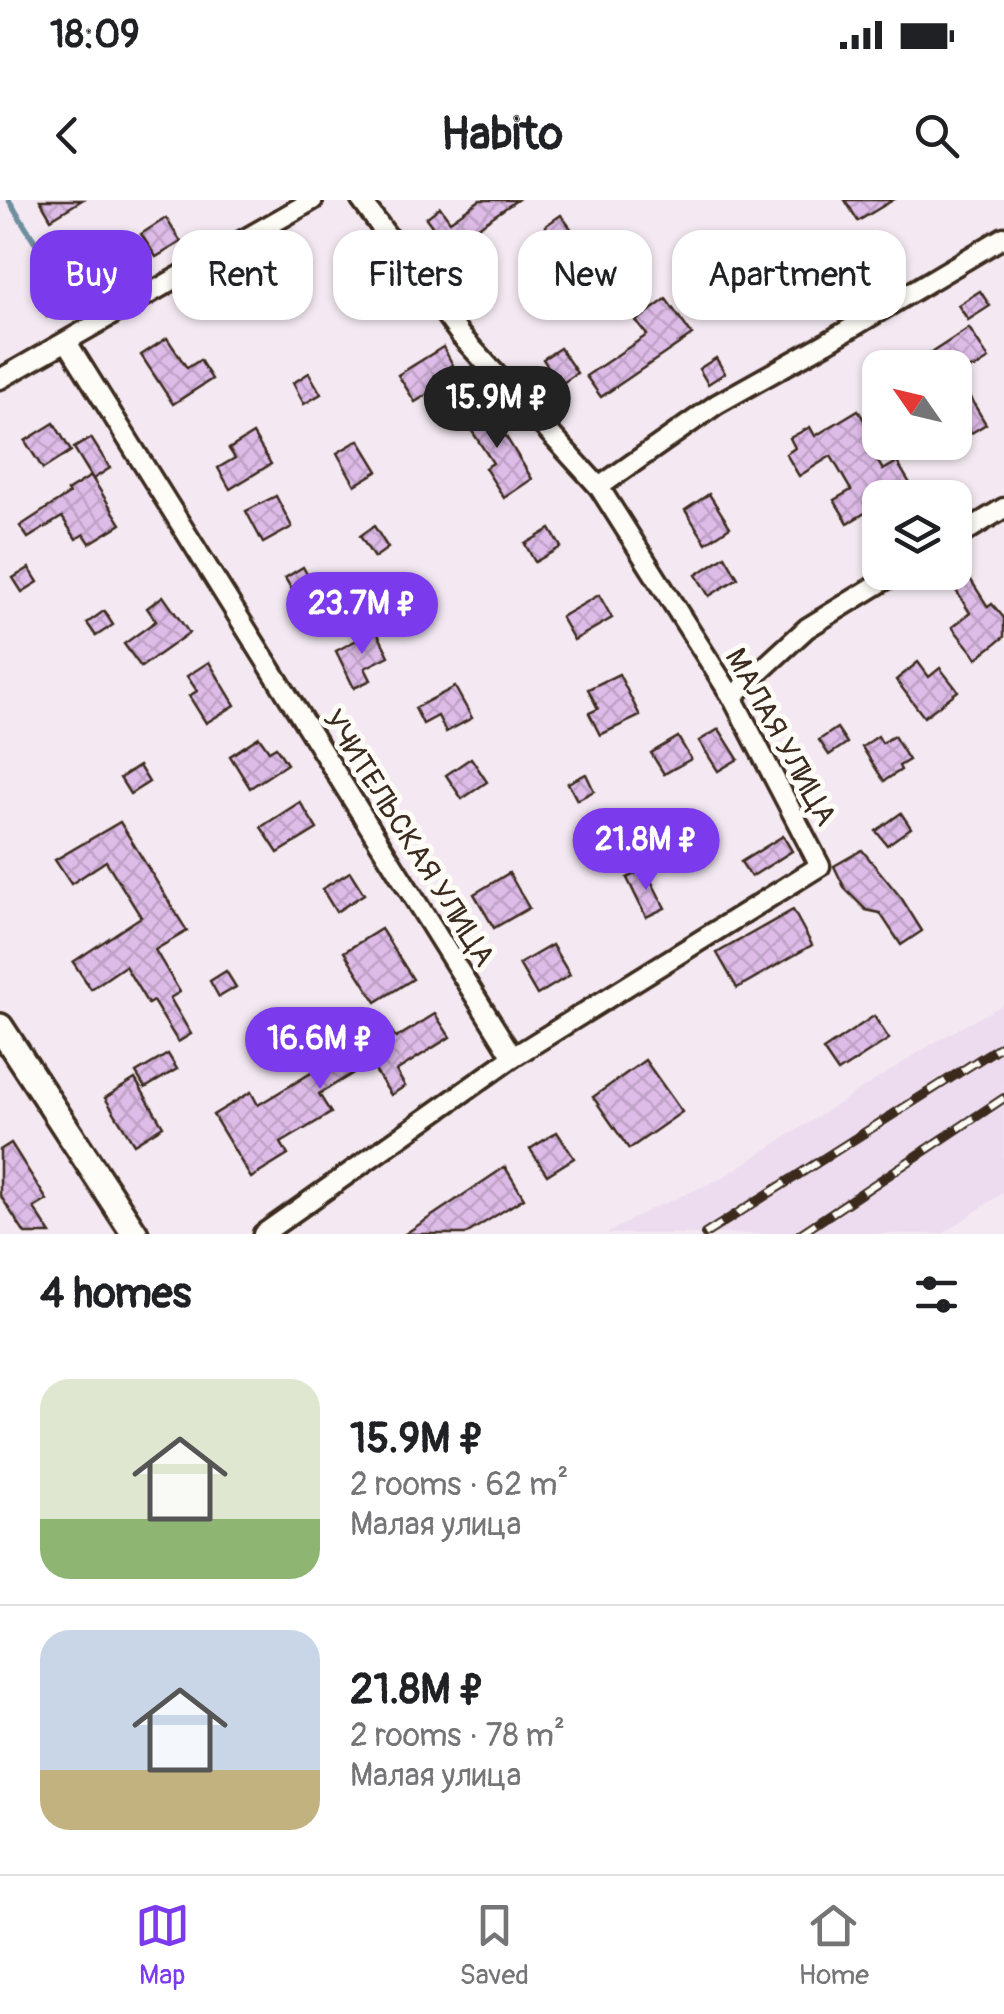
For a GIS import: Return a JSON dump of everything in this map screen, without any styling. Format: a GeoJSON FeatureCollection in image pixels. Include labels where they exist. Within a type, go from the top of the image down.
{"type":"FeatureCollection","features":[{"type":"Feature","properties":{"kind":"main road"},"geometry":{"type":"LineString","coordinates":[[0,1027],[134,1231]]}},
{"type":"Feature","properties":{"kind":"street"},"geometry":{"type":"LineString","coordinates":[[0,380],[313,200]]}},
{"type":"Feature","properties":{"kind":"street","name":"МАЛАЯ УЛИЦА"},"geometry":{"type":"LineString","coordinates":[[263,1234],[513,1057],[820,866],[732,697],[599,488],[461,336],[361,200]]}},
{"type":"Feature","properties":{"kind":"street"},"geometry":{"type":"LineString","coordinates":[[599,488],[717,404],[1004,236]]}},
{"type":"Feature","properties":{"kind":"street","name":"УЧИТЕЛЬСКАЯ УЛИЦА"},"geometry":{"type":"LineString","coordinates":[[67,342],[513,1057]]}},
{"type":"Feature","properties":{"kind":"street"},"geometry":{"type":"LineString","coordinates":[[972,528],[1004,508]]}},
{"type":"Feature","properties":{"kind":"street"},"geometry":{"type":"LineString","coordinates":[[732,697],[807,628],[869,590]]}},
{"type":"Feature","properties":{"kind":"shaded area"},"geometry":{"type":"Polygon","coordinates":[[[1004,1004],[1004,1192],[943,1234],[606,1234],[720,1179],[940,1039],[1004,1004]]]}},
{"type":"Feature","properties":{"kind":"building"},"geometry":{"type":"Polygon","coordinates":[[[40,200],[82,200],[51,219],[40,200]]]}},
{"type":"Feature","properties":{"kind":"building"},"geometry":{"type":"Polygon","coordinates":[[[480,200],[517,200],[474,230],[426,230],[432,226],[426,218],[440,207],[450,221],[480,200]]]}},
{"type":"Feature","properties":{"kind":"building"},"geometry":{"type":"Polygon","coordinates":[[[845,200],[893,200],[858,221],[845,200]]]}},
{"type":"Feature","properties":{"kind":"building"},"geometry":{"type":"Polygon","coordinates":[[[561,215],[572,230],[548,230],[545,226],[561,215]]]}},
{"type":"Feature","properties":{"kind":"building"},"geometry":{"type":"Polygon","coordinates":[[[166,218],[174,230],[172,247],[156,257],[152,251],[152,230],[147,230],[166,218]]]}},
{"type":"Feature","properties":{"kind":"building"},"geometry":{"type":"Polygon","coordinates":[[[980,291],[990,306],[968,320],[958,305],[980,291]]]}},
{"type":"Feature","properties":{"kind":"building"},"geometry":{"type":"Polygon","coordinates":[[[666,299],[672,307],[672,320],[681,320],[692,335],[601,397],[586,376],[647,335],[636,321],[652,320],[652,309],[666,299]]]}},
{"type":"Feature","properties":{"kind":"building"},"geometry":{"type":"Polygon","coordinates":[[[969,328],[989,359],[972,368],[972,350],[935,350],[969,328]]]}},
{"type":"Feature","properties":{"kind":"building"},"geometry":{"type":"Polygon","coordinates":[[[167,338],[187,368],[200,360],[212,379],[173,404],[141,355],[167,338]]]}},
{"type":"Feature","properties":{"kind":"building"},"geometry":{"type":"Polygon","coordinates":[[[443,347],[453,365],[435,376],[441,386],[415,402],[398,375],[443,347]]]}},
{"type":"Feature","properties":{"kind":"building"},"geometry":{"type":"Polygon","coordinates":[[[560,348],[577,373],[560,385],[543,359],[560,348]]]}},
{"type":"Feature","properties":{"kind":"building"},"geometry":{"type":"Polygon","coordinates":[[[716,358],[725,373],[708,384],[699,369],[716,358]]]}},
{"type":"Feature","properties":{"kind":"building"},"geometry":{"type":"Polygon","coordinates":[[[309,373],[321,394],[304,404],[293,383],[309,373]]]}},
{"type":"Feature","properties":{"kind":"building"},"geometry":{"type":"Polygon","coordinates":[[[484,401],[532,479],[504,498],[485,468],[493,463],[462,416],[484,401]]]}},
{"type":"Feature","properties":{"kind":"building"},"geometry":{"type":"Polygon","coordinates":[[[972,401],[986,424],[972,433],[972,401]]]}},
{"type":"Feature","properties":{"kind":"building"},"geometry":{"type":"Polygon","coordinates":[[[858,410],[862,417],[862,460],[877,460],[883,470],[897,462],[908,480],[862,480],[862,515],[848,523],[834,500],[851,490],[831,456],[799,476],[786,454],[795,448],[790,438],[810,427],[815,436],[858,410]]]}},
{"type":"Feature","properties":{"kind":"building"},"geometry":{"type":"Polygon","coordinates":[[[54,423],[71,451],[43,469],[25,441],[54,423]]]}},
{"type":"Feature","properties":{"kind":"building"},"geometry":{"type":"Polygon","coordinates":[[[253,434],[271,464],[230,489],[218,468],[235,458],[229,449],[253,434]]]}},
{"type":"Feature","properties":{"kind":"building"},"geometry":{"type":"Polygon","coordinates":[[[91,438],[110,468],[93,479],[74,448],[91,438]]]}},
{"type":"Feature","properties":{"kind":"building"},"geometry":{"type":"Polygon","coordinates":[[[359,440],[378,471],[355,485],[337,453],[359,440]]]}},
{"type":"Feature","properties":{"kind":"building"},"geometry":{"type":"Polygon","coordinates":[[[91,476],[121,524],[90,543],[84,534],[76,539],[62,517],[28,538],[20,526],[91,476]]]}},
{"type":"Feature","properties":{"kind":"building"},"geometry":{"type":"Polygon","coordinates":[[[709,494],[730,527],[706,543],[685,510],[709,494]]]}},
{"type":"Feature","properties":{"kind":"building"},"geometry":{"type":"Polygon","coordinates":[[[276,496],[292,527],[263,543],[246,511],[276,496]]]}},
{"type":"Feature","properties":{"kind":"building"},"geometry":{"type":"Polygon","coordinates":[[[374,526],[388,548],[374,558],[360,536],[374,526]]]}},
{"type":"Feature","properties":{"kind":"building"},"geometry":{"type":"Polygon","coordinates":[[[550,529],[561,547],[535,562],[525,544],[550,529]]]}},
{"type":"Feature","properties":{"kind":"building"},"geometry":{"type":"Polygon","coordinates":[[[725,556],[738,578],[709,596],[696,575],[725,556]]]}},
{"type":"Feature","properties":{"kind":"building"},"geometry":{"type":"Polygon","coordinates":[[[303,567],[316,590],[329,583],[337,597],[307,615],[285,578],[303,567]]]}},
{"type":"Feature","properties":{"kind":"building"},"geometry":{"type":"Polygon","coordinates":[[[29,568],[38,582],[22,592],[13,578],[29,568]]]}},
{"type":"Feature","properties":{"kind":"building"},"geometry":{"type":"Polygon","coordinates":[[[972,582],[988,607],[992,604],[1004,618],[1004,637],[977,658],[952,627],[970,613],[956,590],[972,590],[972,582]]]}},
{"type":"Feature","properties":{"kind":"building"},"geometry":{"type":"Polygon","coordinates":[[[599,595],[612,618],[574,640],[561,617],[599,595]]]}},
{"type":"Feature","properties":{"kind":"building"},"geometry":{"type":"Polygon","coordinates":[[[163,596],[189,633],[141,667],[124,644],[156,621],[147,608],[163,596]]]}},
{"type":"Feature","properties":{"kind":"building"},"geometry":{"type":"Polygon","coordinates":[[[104,611],[113,625],[96,636],[87,623],[104,611]]]}},
{"type":"Feature","properties":{"kind":"building"},"geometry":{"type":"Polygon","coordinates":[[[376,630],[389,656],[365,668],[371,680],[354,688],[336,651],[376,630]]]}},
{"type":"Feature","properties":{"kind":"building"},"geometry":{"type":"Polygon","coordinates":[[[209,662],[235,705],[206,723],[189,696],[197,691],[187,676],[209,662]]]}},
{"type":"Feature","properties":{"kind":"building"},"geometry":{"type":"Polygon","coordinates":[[[918,662],[929,677],[940,668],[958,691],[924,717],[896,680],[918,662]]]}},
{"type":"Feature","properties":{"kind":"building"},"geometry":{"type":"Polygon","coordinates":[[[619,674],[640,716],[600,735],[589,713],[598,709],[588,689],[619,674]]]}},
{"type":"Feature","properties":{"kind":"building"},"geometry":{"type":"Polygon","coordinates":[[[455,687],[472,718],[446,732],[438,716],[423,724],[415,708],[455,687]]]}},
{"type":"Feature","properties":{"kind":"building"},"geometry":{"type":"Polygon","coordinates":[[[837,728],[847,743],[829,755],[819,740],[837,728]]]}},
{"type":"Feature","properties":{"kind":"building"},"geometry":{"type":"Polygon","coordinates":[[[719,729],[738,759],[718,771],[699,741],[719,729]]]}},
{"type":"Feature","properties":{"kind":"building"},"geometry":{"type":"Polygon","coordinates":[[[878,736],[882,743],[894,736],[909,760],[884,781],[862,747],[878,736]]]}},
{"type":"Feature","properties":{"kind":"building"},"geometry":{"type":"Polygon","coordinates":[[[259,737],[269,751],[276,747],[287,764],[250,788],[230,756],[259,737]]]}},
{"type":"Feature","properties":{"kind":"building"},"geometry":{"type":"Polygon","coordinates":[[[678,737],[691,759],[664,774],[651,753],[678,737]]]}},
{"type":"Feature","properties":{"kind":"building"},"geometry":{"type":"Polygon","coordinates":[[[471,758],[487,782],[462,799],[446,775],[471,758]]]}},
{"type":"Feature","properties":{"kind":"building"},"geometry":{"type":"Polygon","coordinates":[[[139,766],[149,782],[130,794],[120,778],[139,766]]]}},
{"type":"Feature","properties":{"kind":"building"},"geometry":{"type":"Polygon","coordinates":[[[586,774],[594,791],[577,800],[568,783],[586,774]]]}},
{"type":"Feature","properties":{"kind":"building"},"geometry":{"type":"Polygon","coordinates":[[[300,802],[317,829],[278,853],[261,827],[300,802]]]}},
{"type":"Feature","properties":{"kind":"building"},"geometry":{"type":"Polygon","coordinates":[[[901,813],[911,828],[887,845],[876,831],[901,813]]]}},
{"type":"Feature","properties":{"kind":"building"},"geometry":{"type":"Polygon","coordinates":[[[120,822],[187,931],[155,950],[180,992],[170,998],[191,1034],[178,1042],[125,966],[91,989],[73,962],[141,917],[106,861],[71,884],[55,860],[120,822]]]}},
{"type":"Feature","properties":{"kind":"building"},"geometry":{"type":"Polygon","coordinates":[[[783,836],[792,851],[751,877],[741,862],[783,836]]]}},
{"type":"Feature","properties":{"kind":"building"},"geometry":{"type":"Polygon","coordinates":[[[862,850],[922,931],[901,945],[880,913],[866,910],[845,889],[834,866],[862,850]]]}},
{"type":"Feature","properties":{"kind":"building"},"geometry":{"type":"Polygon","coordinates":[[[645,869],[665,908],[646,917],[627,878],[645,869]]]}},
{"type":"Feature","properties":{"kind":"building"},"geometry":{"type":"Polygon","coordinates":[[[350,872],[364,894],[336,912],[322,889],[350,872]]]}},
{"type":"Feature","properties":{"kind":"building"},"geometry":{"type":"Polygon","coordinates":[[[509,873],[529,908],[494,928],[474,894],[509,873]]]}},
{"type":"Feature","properties":{"kind":"building"},"geometry":{"type":"Polygon","coordinates":[[[793,910],[812,945],[737,988],[717,953],[793,910]]]}},
{"type":"Feature","properties":{"kind":"building"},"geometry":{"type":"Polygon","coordinates":[[[381,929],[413,979],[376,1002],[344,952],[381,929]]]}},
{"type":"Feature","properties":{"kind":"building"},"geometry":{"type":"Polygon","coordinates":[[[552,945],[570,975],[537,995],[519,964],[552,945]]]}},
{"type":"Feature","properties":{"kind":"building"},"geometry":{"type":"Polygon","coordinates":[[[226,971],[236,987],[219,997],[210,981],[226,971]]]}},
{"type":"Feature","properties":{"kind":"building"},"geometry":{"type":"Polygon","coordinates":[[[435,1014],[450,1037],[396,1071],[405,1086],[391,1095],[370,1063],[319,1094],[331,1113],[281,1143],[288,1155],[251,1178],[213,1115],[251,1092],[258,1105],[326,1064],[324,1060],[385,1021],[396,1038],[435,1014]]]}},
{"type":"Feature","properties":{"kind":"building"},"geometry":{"type":"Polygon","coordinates":[[[874,1016],[889,1039],[838,1072],[823,1050],[874,1016]]]}},
{"type":"Feature","properties":{"kind":"building"},"geometry":{"type":"Polygon","coordinates":[[[281,1030],[290,1047],[269,1060],[259,1043],[281,1030]]]}},
{"type":"Feature","properties":{"kind":"building"},"geometry":{"type":"Polygon","coordinates":[[[168,1054],[177,1069],[145,1088],[136,1073],[168,1054]]]}},
{"type":"Feature","properties":{"kind":"building"},"geometry":{"type":"Polygon","coordinates":[[[645,1060],[682,1112],[629,1149],[593,1097],[645,1060]]]}},
{"type":"Feature","properties":{"kind":"building"},"geometry":{"type":"Polygon","coordinates":[[[135,1079],[163,1126],[134,1144],[105,1098],[135,1079]]]}},
{"type":"Feature","properties":{"kind":"building"},"geometry":{"type":"Polygon","coordinates":[[[557,1132],[574,1158],[547,1175],[530,1149],[557,1132]]]}},
{"type":"Feature","properties":{"kind":"building"},"geometry":{"type":"Polygon","coordinates":[[[11,1143],[47,1200],[34,1208],[51,1234],[25,1234],[0,1195],[0,1150],[11,1143]]]}},
{"type":"Feature","properties":{"kind":"building"},"geometry":{"type":"Polygon","coordinates":[[[505,1167],[524,1198],[466,1234],[405,1234],[505,1167]]]}},
{"type":"Feature","properties":{"kind":"waterway"},"geometry":{"type":"LineString","coordinates":[[9,200],[30,234]]}},
{"type":"Feature","properties":{"kind":"railway"},"geometry":{"type":"LineString","coordinates":[[705,1234],[1004,1044]]}},
{"type":"Feature","properties":{"kind":"railway"},"geometry":{"type":"LineString","coordinates":[[800,1234],[1004,1098]]}}]}
